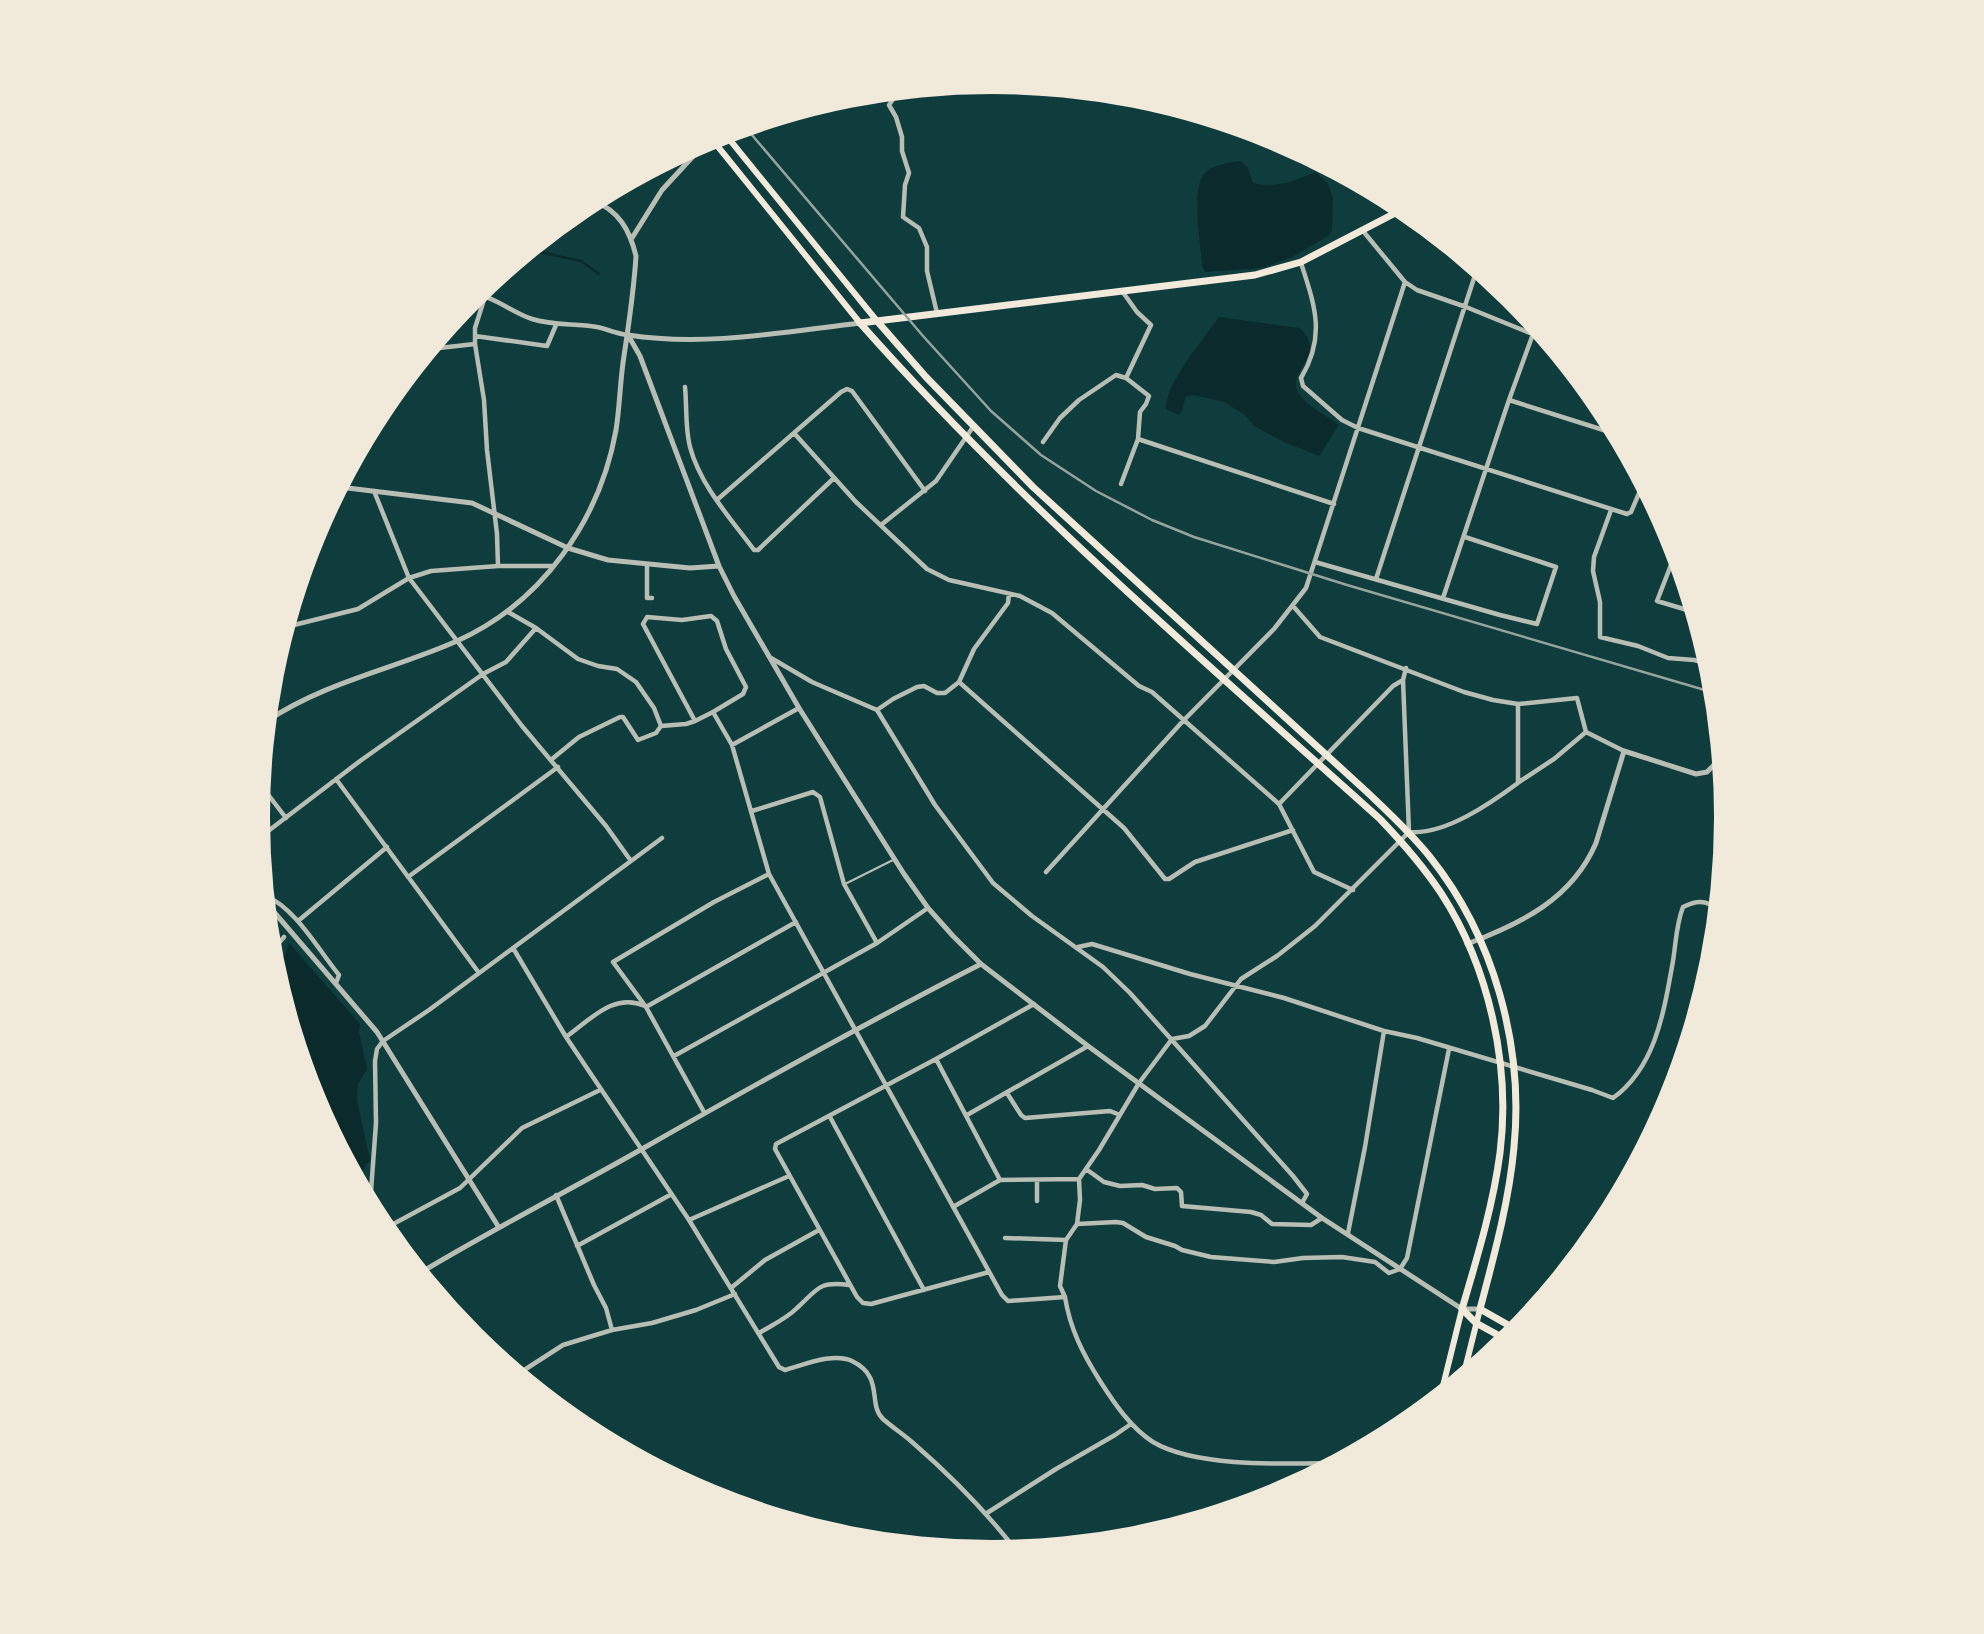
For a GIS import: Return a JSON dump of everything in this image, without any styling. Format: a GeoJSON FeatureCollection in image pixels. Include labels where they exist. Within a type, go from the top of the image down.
{"type":"FeatureCollection","features":[{"type":"Feature","properties":{"kind":"main road"},"geometry":{"type":"LineString","coordinates":[[732,143],[877,321],[973,427],[1033,487],[1409,832],[1452,886],[1480,939],[1499,994],[1515,1068],[1514,1148],[1501,1224],[1467,1361]]}},
{"type":"Feature","properties":{"kind":"main road"},"geometry":{"type":"LineString","coordinates":[[718,148],[860,323],[965,437],[1064,533],[1401,841],[1441,893],[1467,944],[1483,986],[1500,1063],[1502,1116],[1494,1190],[1445,1380]]}},
{"type":"Feature","properties":{"kind":"main road"},"geometry":{"type":"LineString","coordinates":[[860,323],[1255,275],[1301,262],[1392,215]]}},
{"type":"Feature","properties":{"kind":"main road"},"geometry":{"type":"LineString","coordinates":[[1462,1309],[1476,1323],[1496,1334]]}},
{"type":"Feature","properties":{"kind":"main road"},"geometry":{"type":"LineString","coordinates":[[1480,1309],[1507,1324]]}},
{"type":"Feature","properties":{"kind":"street"},"geometry":{"type":"LineString","coordinates":[[890,102],[888,105],[896,117],[909,173],[905,185],[903,217],[919,228],[927,247],[927,271],[937,313]]}},
{"type":"Feature","properties":{"kind":"street"},"geometry":{"type":"LineString","coordinates":[[632,238],[662,190],[689,161]]}},
{"type":"Feature","properties":{"kind":"street"},"geometry":{"type":"LineString","coordinates":[[277,715],[323,690],[457,641],[508,612],[531,593],[568,548],[600,489],[606,469],[616,429],[628,335],[636,256],[632,238],[624,224],[605,207]]}},
{"type":"Feature","properties":{"kind":"street"},"geometry":{"type":"LineString","coordinates":[[1363,231],[1405,282],[1417,290],[1526,331]]}},
{"type":"Feature","properties":{"kind":"street"},"geometry":{"type":"LineString","coordinates":[[1301,262],[1317,322],[1309,364],[1301,378],[1303,386],[1342,420],[1358,428],[1611,510],[1627,514],[1631,512],[1639,494]]}},
{"type":"Feature","properties":{"kind":"street"},"geometry":{"type":"LineString","coordinates":[[1376,579],[1474,279]]}},
{"type":"Feature","properties":{"kind":"street"},"geometry":{"type":"LineString","coordinates":[[1046,872],[1183,721],[1293,606],[1306,588],[1405,282]]}},
{"type":"Feature","properties":{"kind":"street"},"geometry":{"type":"LineString","coordinates":[[1122,292],[1151,325],[1126,378]]}},
{"type":"Feature","properties":{"kind":"street"},"geometry":{"type":"LineString","coordinates":[[489,298],[528,318],[556,325],[599,327],[613,333],[663,341],[705,340],[860,323]]}},
{"type":"Feature","properties":{"kind":"street"},"geometry":{"type":"LineString","coordinates":[[482,305],[475,328],[475,344],[482,381],[498,566]]}},
{"type":"Feature","properties":{"kind":"street"},"geometry":{"type":"LineString","coordinates":[[475,336],[547,346],[556,325]]}},
{"type":"Feature","properties":{"kind":"street"},"geometry":{"type":"LineString","coordinates":[[628,335],[640,356],[719,566],[734,596],[799,708],[928,908],[981,964],[1302,1203],[1462,1309],[1480,1309]]}},
{"type":"Feature","properties":{"kind":"street"},"geometry":{"type":"LineString","coordinates":[[1443,598],[1532,338]]}},
{"type":"Feature","properties":{"kind":"street"},"geometry":{"type":"LineString","coordinates":[[444,347],[475,344]]}},
{"type":"Feature","properties":{"kind":"street"},"geometry":{"type":"LineString","coordinates":[[1043,442],[1060,418],[1079,400],[1110,377],[1116,375],[1126,378],[1149,396],[1140,412],[1138,439],[1121,484]]}},
{"type":"Feature","properties":{"kind":"street"},"geometry":{"type":"LineString","coordinates":[[685,387],[691,450],[702,476],[754,550],[758,550],[834,478]]}},
{"type":"Feature","properties":{"kind":"street"},"geometry":{"type":"LineString","coordinates":[[718,499],[847,389],[852,391],[925,491]]}},
{"type":"Feature","properties":{"kind":"street"},"geometry":{"type":"LineString","coordinates":[[1509,400],[1601,429]]}},
{"type":"Feature","properties":{"kind":"street"},"geometry":{"type":"LineString","coordinates":[[881,525],[936,481],[973,427]]}},
{"type":"Feature","properties":{"kind":"street"},"geometry":{"type":"LineString","coordinates":[[794,433],[834,478],[927,569],[949,580],[1020,596],[1052,613],[1139,687],[1152,692],[1279,804],[1314,872],[1353,890]]}},
{"type":"Feature","properties":{"kind":"street"},"geometry":{"type":"LineString","coordinates":[[1138,439],[1335,504]]}},
{"type":"Feature","properties":{"kind":"street"},"geometry":{"type":"LineString","coordinates":[[349,488],[472,503],[568,548],[608,560],[690,568],[719,566]]}},
{"type":"Feature","properties":{"kind":"street"},"geometry":{"type":"LineString","coordinates":[[374,491],[409,579],[522,726],[552,759],[631,861]]}},
{"type":"Feature","properties":{"kind":"street"},"geometry":{"type":"LineString","coordinates":[[1611,510],[1594,557],[1593,571],[1600,602],[1600,636],[1638,646],[1668,658],[1697,661]]}},
{"type":"Feature","properties":{"kind":"street"},"geometry":{"type":"LineString","coordinates":[[1315,562],[1537,624],[1556,567],[1465,537]]}},
{"type":"Feature","properties":{"kind":"street"},"geometry":{"type":"LineString","coordinates":[[648,565],[647,598],[652,598]]}},
{"type":"Feature","properties":{"kind":"street"},"geometry":{"type":"LineString","coordinates":[[296,625],[358,610],[409,579],[431,571],[498,566],[553,566]]}},
{"type":"Feature","properties":{"kind":"street"},"geometry":{"type":"LineString","coordinates":[[1670,568],[1657,601],[1683,609]]}},
{"type":"Feature","properties":{"kind":"street"},"geometry":{"type":"LineString","coordinates":[[877,710],[917,687],[924,686],[937,693],[945,693],[960,682],[974,649],[1008,603],[1009,594]]}},
{"type":"Feature","properties":{"kind":"street"},"geometry":{"type":"LineString","coordinates":[[1293,606],[1320,637],[1464,692],[1518,704],[1577,698],[1586,732],[1624,751],[1696,774],[1707,772],[1713,766]]}},
{"type":"Feature","properties":{"kind":"street"},"geometry":{"type":"LineString","coordinates":[[508,612],[536,628],[578,659],[617,669],[636,682],[654,708],[661,726]]}},
{"type":"Feature","properties":{"kind":"street"},"geometry":{"type":"LineString","coordinates":[[552,759],[579,737],[620,717],[623,717],[638,740],[656,733],[661,726],[695,721],[743,694],[746,687],[726,649],[717,621],[711,616],[681,620],[647,617],[643,624],[695,721]]}},
{"type":"Feature","properties":{"kind":"street"},"geometry":{"type":"LineString","coordinates":[[270,830],[360,761],[483,674],[512,658],[536,628]]}},
{"type":"Feature","properties":{"kind":"street"},"geometry":{"type":"LineString","coordinates":[[771,658],[812,682],[877,710],[935,805],[993,883],[1032,916],[1103,967],[1130,993],[1300,1185],[1307,1194],[1302,1203]]}},
{"type":"Feature","properties":{"kind":"street"},"geometry":{"type":"LineString","coordinates":[[1315,1463],[1262,1465],[1179,1453],[1153,1441],[1131,1423],[1109,1395],[1078,1345],[1060,1286],[1066,1240],[1077,1224],[1079,1179],[1139,1083],[1172,1039],[1189,1035],[1205,1026],[1234,986],[1315,926],[1409,832],[1403,680],[1406,668]]}},
{"type":"Feature","properties":{"kind":"street"},"geometry":{"type":"LineString","coordinates":[[1279,804],[1393,686],[1403,680]]}},
{"type":"Feature","properties":{"kind":"street"},"geometry":{"type":"LineString","coordinates":[[960,682],[1124,828],[1165,879],[1169,880],[1195,862],[1293,830]]}},
{"type":"Feature","properties":{"kind":"street"},"geometry":{"type":"LineString","coordinates":[[1518,704],[1518,783]]}},
{"type":"Feature","properties":{"kind":"street"},"geometry":{"type":"LineString","coordinates":[[732,746],[799,708]]}},
{"type":"Feature","properties":{"kind":"street"},"geometry":{"type":"LineString","coordinates":[[713,712],[732,746],[769,874],[1002,1295],[1008,1301],[1065,1297]]}},
{"type":"Feature","properties":{"kind":"street"},"geometry":{"type":"LineString","coordinates":[[1409,832],[1425,834],[1472,813],[1554,759],[1586,732]]}},
{"type":"Feature","properties":{"kind":"street"},"geometry":{"type":"LineString","coordinates":[[1467,944],[1552,902],[1576,877],[1597,842],[1624,751]]}},
{"type":"Feature","properties":{"kind":"street"},"geometry":{"type":"LineString","coordinates":[[408,877],[558,767]]}},
{"type":"Feature","properties":{"kind":"street"},"geometry":{"type":"LineString","coordinates":[[336,779],[479,973]]}},
{"type":"Feature","properties":{"kind":"street"},"geometry":{"type":"LineString","coordinates":[[752,811],[813,792],[820,797],[844,884],[877,943]]}},
{"type":"Feature","properties":{"kind":"street"},"geometry":{"type":"LineString","coordinates":[[270,798],[286,818]]}},
{"type":"Feature","properties":{"kind":"street"},"geometry":{"type":"LineString","coordinates":[[371,1187],[376,1123],[375,1061],[377,1049],[383,1041],[662,838]]}},
{"type":"Feature","properties":{"kind":"street"},"geometry":{"type":"LineString","coordinates":[[298,921],[387,847]]}},
{"type":"Feature","properties":{"kind":"street"},"geometry":{"type":"LineString","coordinates":[[704,1112],[646,1007],[613,962],[714,902],[769,874]]}},
{"type":"Feature","properties":{"kind":"street"},"geometry":{"type":"LineString","coordinates":[[275,899],[298,921],[339,975],[336,983]]}},
{"type":"Feature","properties":{"kind":"street"},"geometry":{"type":"LineString","coordinates":[[1078,947],[1092,944],[1284,998],[1384,1031],[1417,1038],[1613,1098],[1628,1087],[1643,1069],[1654,1044],[1683,907],[1693,902],[1709,904]]}},
{"type":"Feature","properties":{"kind":"street"},"geometry":{"type":"LineString","coordinates":[[674,1056],[877,943],[928,908]]}},
{"type":"Feature","properties":{"kind":"street"},"geometry":{"type":"LineString","coordinates":[[277,915],[383,1041],[498,1226]]}},
{"type":"Feature","properties":{"kind":"street"},"geometry":{"type":"LineString","coordinates":[[646,1007],[796,922]]}},
{"type":"Feature","properties":{"kind":"street"},"geometry":{"type":"LineString","coordinates":[[280,941],[284,937]]}},
{"type":"Feature","properties":{"kind":"street"},"geometry":{"type":"LineString","coordinates":[[513,948],[600,1090],[689,1220],[774,1360],[785,1370],[836,1358],[855,1362],[871,1378],[875,1388],[875,1408],[882,1418],[911,1440],[987,1513],[1007,1539]]}},
{"type":"Feature","properties":{"kind":"street"},"geometry":{"type":"LineString","coordinates":[[428,1268],[498,1226],[640,1150],[704,1112],[981,964]]}},
{"type":"Feature","properties":{"kind":"street"},"geometry":{"type":"LineString","coordinates":[[566,1037],[612,1004],[631,1000],[646,1007]]}},
{"type":"Feature","properties":{"kind":"street"},"geometry":{"type":"LineString","coordinates":[[989,1272],[871,1304],[863,1303],[850,1285],[775,1149],[776,1144],[1035,1004]]}},
{"type":"Feature","properties":{"kind":"street"},"geometry":{"type":"LineString","coordinates":[[1348,1233],[1366,1147],[1384,1031]]}},
{"type":"Feature","properties":{"kind":"street"},"geometry":{"type":"LineString","coordinates":[[967,1115],[1088,1046]]}},
{"type":"Feature","properties":{"kind":"street"},"geometry":{"type":"LineString","coordinates":[[1077,1224],[1124,1223],[1146,1237],[1211,1258],[1274,1262],[1342,1257],[1375,1262],[1389,1273],[1400,1269],[1407,1258],[1449,1048]]}},
{"type":"Feature","properties":{"kind":"street"},"geometry":{"type":"LineString","coordinates":[[936,1059],[1000,1180]]}},
{"type":"Feature","properties":{"kind":"street"},"geometry":{"type":"LineString","coordinates":[[395,1223],[460,1188],[468,1177],[522,1128],[600,1090]]}},
{"type":"Feature","properties":{"kind":"street"},"geometry":{"type":"LineString","coordinates":[[1007,1093],[1025,1118],[1110,1111],[1120,1115]]}},
{"type":"Feature","properties":{"kind":"street"},"geometry":{"type":"LineString","coordinates":[[830,1117],[924,1290]]}},
{"type":"Feature","properties":{"kind":"street"},"geometry":{"type":"LineString","coordinates":[[1086,1169],[1104,1182],[1119,1186],[1177,1188],[1181,1192],[1182,1206],[1251,1212],[1261,1215],[1272,1224],[1311,1225],[1322,1217]]}},
{"type":"Feature","properties":{"kind":"street"},"geometry":{"type":"LineString","coordinates":[[689,1220],[789,1177]]}},
{"type":"Feature","properties":{"kind":"street"},"geometry":{"type":"LineString","coordinates":[[953,1207],[1000,1180],[1079,1179]]}},
{"type":"Feature","properties":{"kind":"street"},"geometry":{"type":"LineString","coordinates":[[1037,1180],[1037,1200]]}},
{"type":"Feature","properties":{"kind":"street"},"geometry":{"type":"LineString","coordinates":[[556,1195],[606,1308],[612,1329]]}},
{"type":"Feature","properties":{"kind":"street"},"geometry":{"type":"LineString","coordinates":[[577,1246],[670,1195]]}},
{"type":"Feature","properties":{"kind":"street"},"geometry":{"type":"LineString","coordinates":[[731,1288],[765,1260],[819,1230]]}},
{"type":"Feature","properties":{"kind":"street"},"geometry":{"type":"LineString","coordinates":[[1005,1238],[1066,1240]]}},
{"type":"Feature","properties":{"kind":"street"},"geometry":{"type":"LineString","coordinates":[[759,1333],[797,1308],[812,1291],[823,1285],[850,1285]]}},
{"type":"Feature","properties":{"kind":"street"},"geometry":{"type":"LineString","coordinates":[[526,1368],[563,1345],[612,1329],[652,1323],[735,1294]]}},
{"type":"Feature","properties":{"kind":"street"},"geometry":{"type":"LineString","coordinates":[[987,1513],[1115,1436],[1131,1423]]}},
{"type":"Feature","properties":{"kind":"lane"},"geometry":{"type":"LineString","coordinates":[[844,884],[895,860]]}},
{"type":"Feature","properties":{"kind":"water"},"geometry":{"type":"Polygon","coordinates":[[[1241,161],[1248,168],[1253,183],[1261,185],[1285,183],[1316,172],[1328,184],[1333,198],[1332,230],[1328,236],[1292,257],[1261,268],[1205,272],[1202,265],[1197,203],[1201,180],[1205,173],[1213,168],[1241,161]]]}},
{"type":"Feature","properties":{"kind":"water"},"geometry":{"type":"Polygon","coordinates":[[[1219,317],[1300,328],[1308,338],[1308,355],[1297,377],[1299,394],[1312,407],[1339,425],[1319,456],[1254,426],[1245,415],[1224,402],[1194,395],[1185,397],[1179,415],[1166,409],[1167,398],[1178,374],[1219,317]]]}},
{"type":"Feature","properties":{"kind":"water"},"geometry":{"type":"Polygon","coordinates":[[[289,943],[360,1024],[359,1032],[367,1069],[358,1084],[357,1100],[370,1160],[362,1171],[324,1093],[308,1049],[283,958],[289,943]]]}},
{"type":"Feature","properties":{"kind":"waterway"},"geometry":{"type":"LineString","coordinates":[[542,253],[581,261],[599,274]]}},
{"type":"Feature","properties":{"kind":"railway"},"geometry":{"type":"LineString","coordinates":[[753,136],[923,336],[991,411],[1041,455],[1096,491],[1152,520],[1194,537],[1703,689]]}}]}
